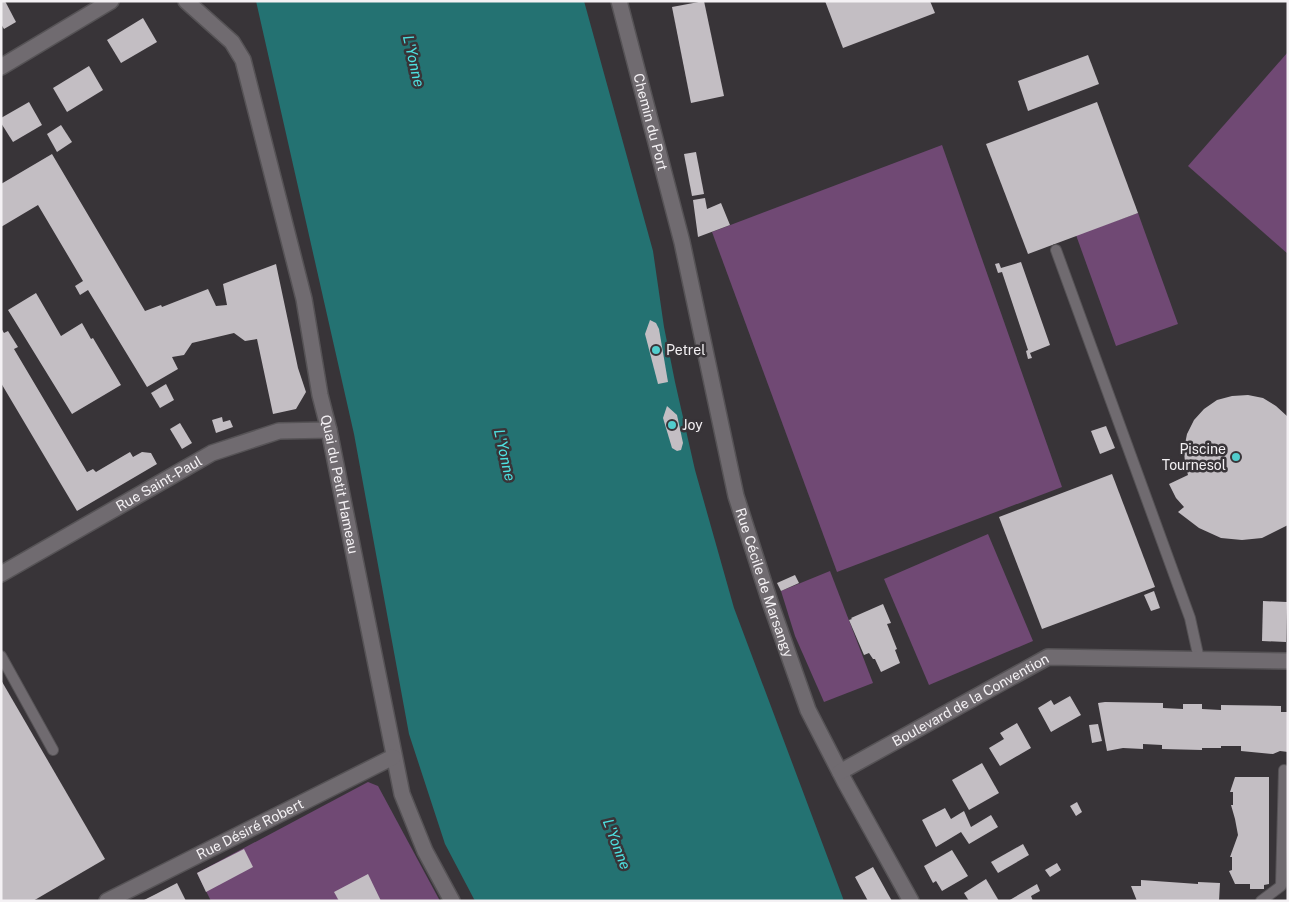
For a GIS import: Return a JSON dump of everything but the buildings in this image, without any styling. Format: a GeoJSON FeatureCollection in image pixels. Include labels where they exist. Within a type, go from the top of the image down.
{"type":"FeatureCollection","features":[{"type":"Feature","properties":{"kind":"street"},"geometry":{"type":"LineString","coordinates":[[1,67],[111,1]]}},
{"type":"Feature","properties":{"kind":"street","name":"Quai du Petit Hameau"},"geometry":{"type":"LineString","coordinates":[[186,1],[232,42],[243,60],[304,299],[320,395],[329,430],[393,757],[405,802],[425,851],[452,901]]}},
{"type":"Feature","properties":{"kind":"street","name":"Chemin du Port"},"geometry":{"type":"LineString","coordinates":[[619,1],[682,242]]}},
{"type":"Feature","properties":{"kind":"street","name":"Rue Cécile de Marsangy"},"geometry":{"type":"LineString","coordinates":[[682,242],[736,496],[770,602],[808,710],[911,901]]}},
{"type":"Feature","properties":{"kind":"street","name":"Rue Saint-Paul"},"geometry":{"type":"LineString","coordinates":[[1,574],[212,453],[279,432],[329,430]]}},
{"type":"Feature","properties":{"kind":"street","name":"Boulevard de la Convention"},"geometry":{"type":"LineString","coordinates":[[840,772],[1048,657],[1288,661]]}},
{"type":"Feature","properties":{"kind":"street","name":"Rue Désiré Robert"},"geometry":{"type":"LineString","coordinates":[[107,901],[393,757]]}},
{"type":"Feature","properties":{"kind":"lane"},"geometry":{"type":"LineString","coordinates":[[1056,250],[1190,618],[1199,660]]}},
{"type":"Feature","properties":{"kind":"lane"},"geometry":{"type":"LineString","coordinates":[[1,656],[53,750]]}},
{"type":"Feature","properties":{"kind":"lane"},"geometry":{"type":"LineString","coordinates":[[1262,901],[1282,886],[1284,770]]}},
{"type":"Feature","properties":{"kind":"shaded area"},"geometry":{"type":"Polygon","coordinates":[[[1288,52],[1288,254],[1188,166],[1288,52]]]}},
{"type":"Feature","properties":{"kind":"shaded area"},"geometry":{"type":"Polygon","coordinates":[[[942,145],[1062,487],[837,572],[712,232],[942,145]]]}},
{"type":"Feature","properties":{"kind":"shaded area"},"geometry":{"type":"Polygon","coordinates":[[[1138,213],[1178,324],[1116,346],[1076,235],[1138,213]]]}},
{"type":"Feature","properties":{"kind":"shaded area"},"geometry":{"type":"Polygon","coordinates":[[[988,534],[1033,641],[929,685],[884,579],[988,534]]]}},
{"type":"Feature","properties":{"kind":"shaded area"},"geometry":{"type":"Polygon","coordinates":[[[830,571],[873,683],[824,702],[795,636],[781,591],[830,571]]]}},
{"type":"Feature","properties":{"kind":"shaded area"},"geometry":{"type":"Polygon","coordinates":[[[368,782],[378,786],[440,901],[211,901],[197,873],[368,782]]]}},
{"type":"Feature","properties":{"kind":"water","name":"L'Yonne"},"geometry":{"type":"Polygon","coordinates":[[[256,1],[584,1],[653,251],[664,327],[675,382],[695,470],[734,608],[844,901],[475,901],[445,844],[409,734],[354,434],[256,1]]]}},
{"type":"Feature","properties":{"kind":"place","name":"Petrel"},"geometry":{"type":"Point","coordinates":[656,350]}},
{"type":"Feature","properties":{"kind":"place","name":"Joy"},"geometry":{"type":"Point","coordinates":[672,425]}},
{"type":"Feature","properties":{"kind":"place","name":"Piscine Tournesol"},"geometry":{"type":"Point","coordinates":[1236,457]}}]}
